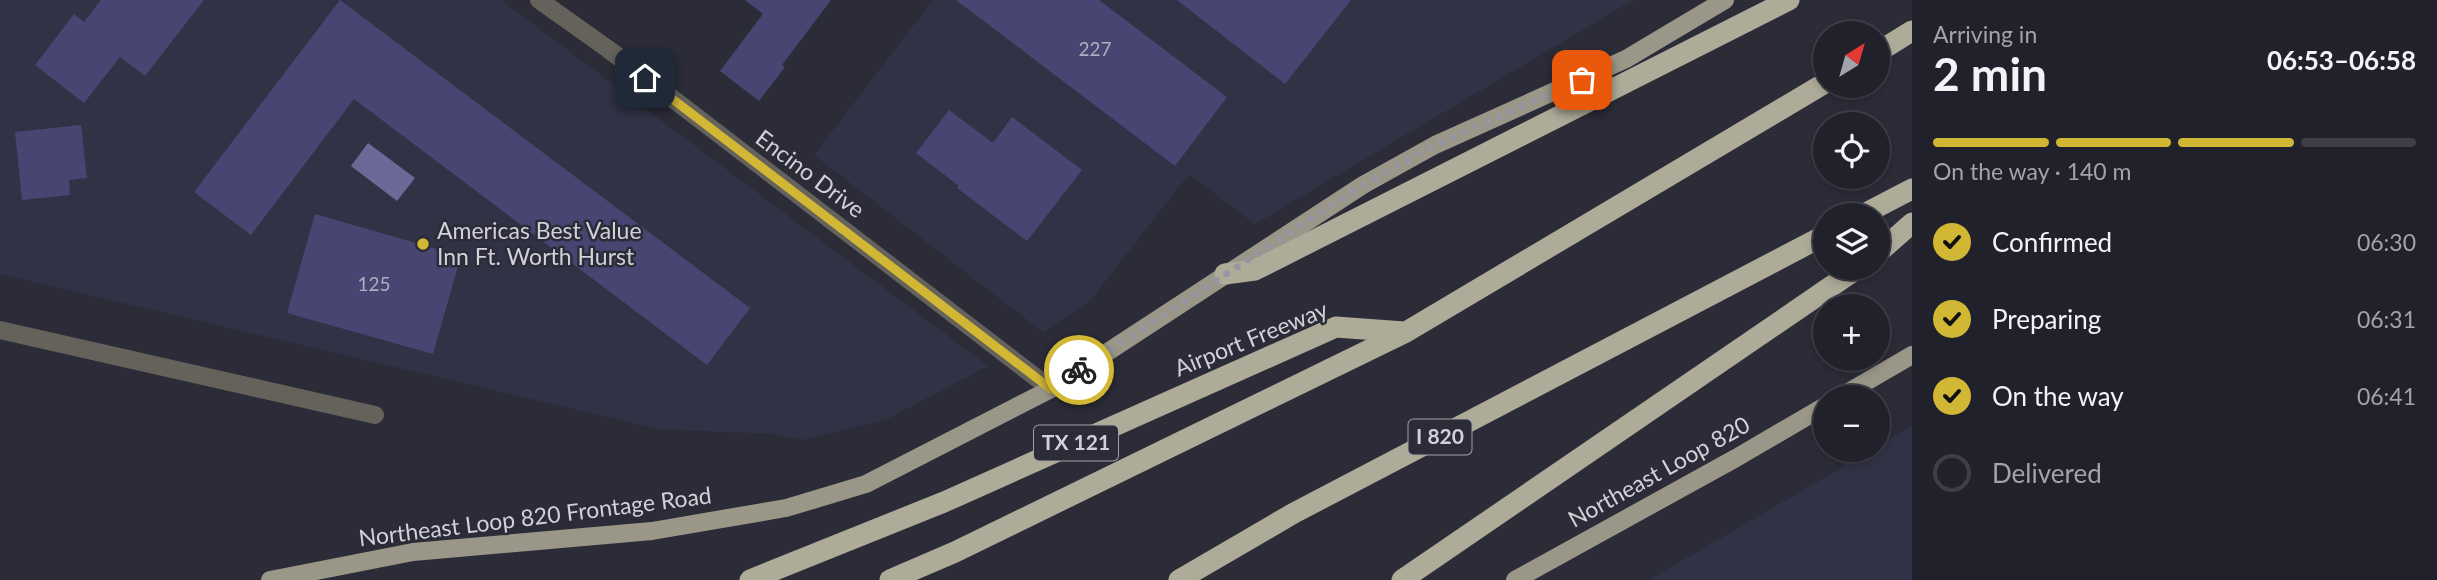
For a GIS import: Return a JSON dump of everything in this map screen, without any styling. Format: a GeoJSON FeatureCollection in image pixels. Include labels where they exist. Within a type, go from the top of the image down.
{"type":"FeatureCollection","features":[{"type":"Feature","properties":{"kind":"highway"},"geometry":{"type":"LineString","coordinates":[[1225,274],[1255,270],[1789,0]]}},
{"type":"Feature","properties":{"kind":"highway"},"geometry":{"type":"LineString","coordinates":[[1890,44],[1912,31]]}},
{"type":"Feature","properties":{"kind":"highway"},"geometry":{"type":"LineString","coordinates":[[890,580],[955,552],[1406,332],[1813,90]]}},
{"type":"Feature","properties":{"kind":"highway"},"geometry":{"type":"LineString","coordinates":[[1885,203],[1912,189]]}},
{"type":"Feature","properties":{"kind":"highway"},"geometry":{"type":"LineString","coordinates":[[1890,242],[1912,223]]}},
{"type":"Feature","properties":{"kind":"highway","name":"I 820"},"geometry":{"type":"LineString","coordinates":[[1179,580],[1294,513],[1813,241]]}},
{"type":"Feature","properties":{"kind":"highway"},"geometry":{"type":"LineString","coordinates":[[1402,580],[1840,280]]}},
{"type":"Feature","properties":{"kind":"highway","name":"Airport Freeway"},"geometry":{"type":"LineString","coordinates":[[750,580],[944,502],[1336,327],[1406,332]]}},
{"type":"Feature","properties":{"kind":"main road","name":"Northeast Loop 820 Frontage Road"},"geometry":{"type":"LineString","coordinates":[[270,580],[413,552],[652,531],[786,508],[866,484],[1051,389],[1363,185],[1435,145],[1626,59],[1725,0]]}},
{"type":"Feature","properties":{"kind":"main road"},"geometry":{"type":"LineString","coordinates":[[1861,385],[1912,355]]}},
{"type":"Feature","properties":{"kind":"main road","name":"Northeast Loop 820"},"geometry":{"type":"LineString","coordinates":[[1515,580],[1813,413]]}},
{"type":"Feature","properties":{"kind":"street","name":"Encino Drive"},"geometry":{"type":"LineString","coordinates":[[539,0],[617,56],[1051,389]]}},
{"type":"Feature","properties":{"kind":"street"},"geometry":{"type":"LineString","coordinates":[[0,330],[375,415]]}},
{"type":"Feature","properties":{"kind":"shaded area"},"geometry":{"type":"Polygon","coordinates":[[[0,0],[501,0],[988,366],[885,420],[801,440],[773,434],[659,429],[0,274],[0,0]]]}},
{"type":"Feature","properties":{"kind":"shaded area"},"geometry":{"type":"Polygon","coordinates":[[[933,0],[1633,0],[1255,224],[1189,174],[1089,302],[1043,332],[814,155],[933,0]]]}},
{"type":"Feature","properties":{"kind":"shaded area"},"geometry":{"type":"Polygon","coordinates":[[[1912,426],[1912,580],[1649,580],[1851,462],[1890,462],[1890,439],[1912,426]]]}},
{"type":"Feature","properties":{"kind":"water"},"geometry":{"type":"Polygon","coordinates":[[[368,143],[415,178],[397,201],[351,166],[368,143]]]}},
{"type":"Feature","properties":{"kind":"building"},"geometry":{"type":"Polygon","coordinates":[[[101,0],[204,0],[145,76],[120,57],[84,103],[35,65],[74,14],[84,22],[101,0]]]}},
{"type":"Feature","properties":{"kind":"building"},"geometry":{"type":"Polygon","coordinates":[[[340,0],[750,308],[707,365],[354,99],[251,235],[194,192],[340,0]]]}},
{"type":"Feature","properties":{"kind":"building"},"geometry":{"type":"Polygon","coordinates":[[[745,0],[831,0],[782,65],[785,67],[759,101],[720,71],[763,14],[745,0]]]}},
{"type":"Feature","properties":{"kind":"building"},"geometry":{"type":"Polygon","coordinates":[[[956,0],[1099,0],[1227,97],[1175,166],[956,0]]]}},
{"type":"Feature","properties":{"kind":"building"},"geometry":{"type":"Polygon","coordinates":[[[1177,0],[1351,0],[1285,84],[1177,0]]]}},
{"type":"Feature","properties":{"kind":"building"},"geometry":{"type":"Polygon","coordinates":[[[949,110],[993,143],[1012,117],[1082,170],[1027,241],[916,153],[949,110]]]}},
{"type":"Feature","properties":{"kind":"building"},"geometry":{"type":"Polygon","coordinates":[[[81,125],[87,178],[69,180],[70,195],[22,200],[15,132],[81,125]]]}},
{"type":"Feature","properties":{"kind":"building"},"geometry":{"type":"Polygon","coordinates":[[[315,214],[461,256],[433,354],[287,313],[315,214]]]}},
{"type":"Feature","properties":{"kind":"way so far"},"geometry":{"type":"LineString","coordinates":[[1079,370],[1363,185],[1435,145],[1582,80]]}},
{"type":"Feature","properties":{"kind":"place","name":"Americas Best Value Inn Ft. Worth Hurst"},"geometry":{"type":"Point","coordinates":[423,244]}},
{"type":"Feature","properties":{"kind":"route"},"geometry":{"type":"LineString","coordinates":[[645,78],[1051,389],[1079,370]]}}]}
